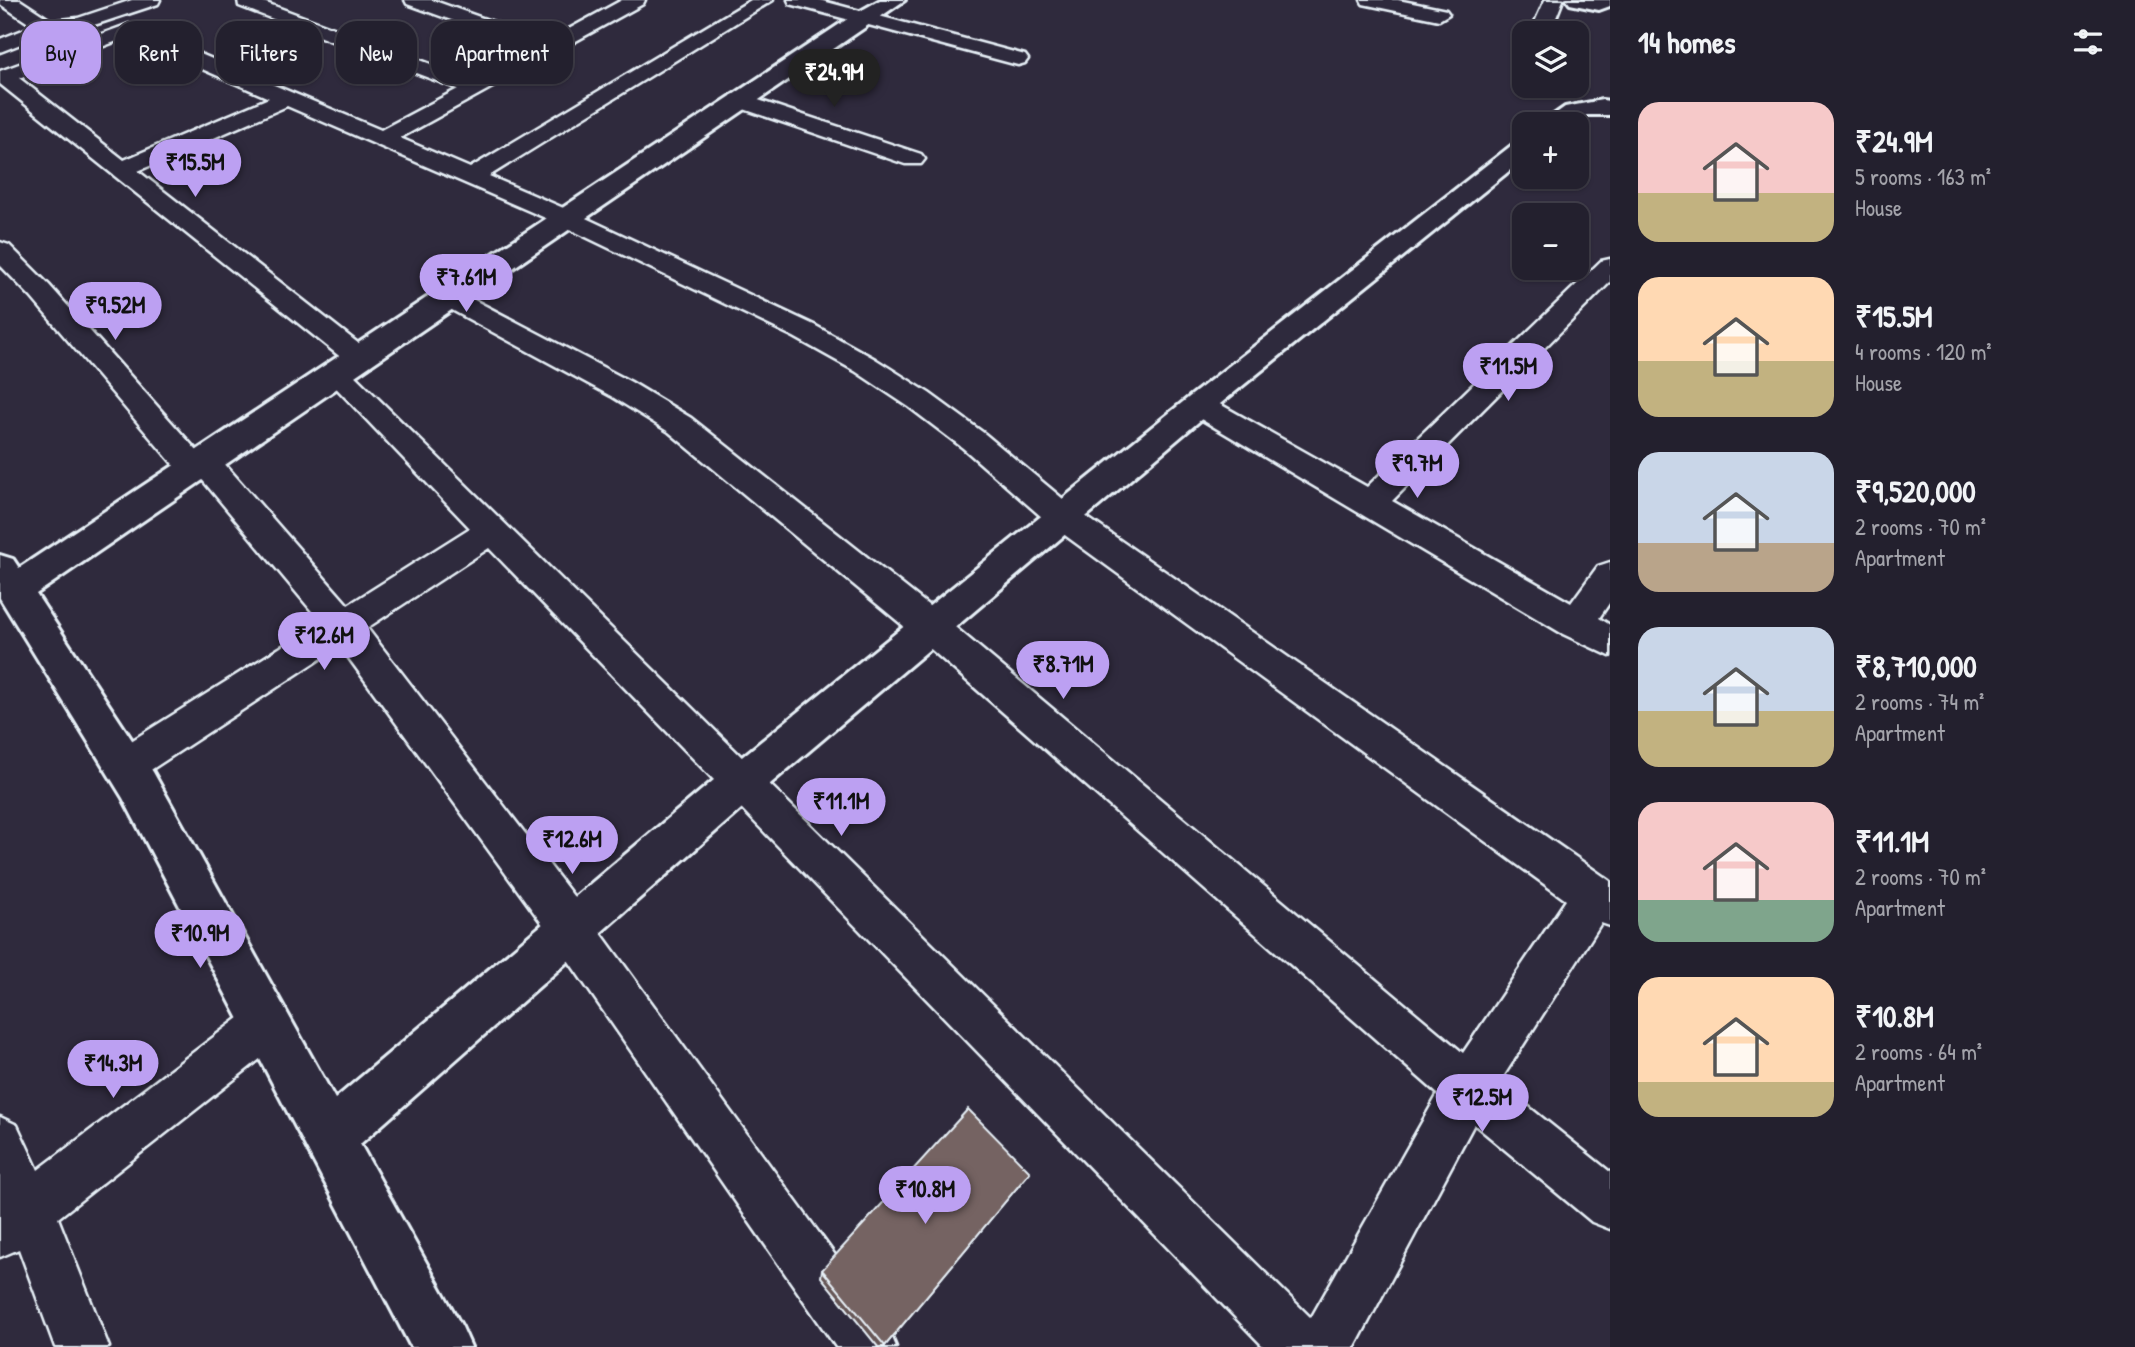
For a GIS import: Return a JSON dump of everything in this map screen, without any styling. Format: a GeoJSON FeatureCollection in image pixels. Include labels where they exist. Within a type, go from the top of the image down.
{"type":"FeatureCollection","features":[{"type":"Feature","properties":{"kind":"street"},"geometry":{"type":"LineString","coordinates":[[7,0],[39,21]]}},
{"type":"Feature","properties":{"kind":"street"},"geometry":{"type":"LineString","coordinates":[[87,21],[151,0]]}},
{"type":"Feature","properties":{"kind":"street"},"geometry":{"type":"LineString","coordinates":[[414,0],[473,21]]}},
{"type":"Feature","properties":{"kind":"street"},"geometry":{"type":"LineString","coordinates":[[573,35],[636,0]]}},
{"type":"Feature","properties":{"kind":"street"},"geometry":{"type":"LineString","coordinates":[[472,177],[764,0]]}},
{"type":"Feature","properties":{"kind":"street"},"geometry":{"type":"LineString","coordinates":[[797,0],[1018,59]]}},
{"type":"Feature","properties":{"kind":"street"},"geometry":{"type":"LineString","coordinates":[[442,1347],[125,765],[7,579],[199,465],[862,18],[895,0]]}},
{"type":"Feature","properties":{"kind":"street"},"geometry":{"type":"LineString","coordinates":[[1370,0],[1443,7],[1429,33]]}},
{"type":"Feature","properties":{"kind":"street"},"geometry":{"type":"LineString","coordinates":[[1545,21],[1554,0]]}},
{"type":"Feature","properties":{"kind":"street"},"geometry":{"type":"LineString","coordinates":[[1577,0],[1599,4],[1606,0]]}},
{"type":"Feature","properties":{"kind":"street"},"geometry":{"type":"LineString","coordinates":[[246,2],[475,88]]}},
{"type":"Feature","properties":{"kind":"street"},"geometry":{"type":"LineString","coordinates":[[2,78],[129,30],[566,218],[804,331],[865,365],[919,400],[974,441],[1063,517],[1602,900],[1468,1088],[1325,1347]]}},
{"type":"Feature","properties":{"kind":"street"},"geometry":{"type":"LineString","coordinates":[[0,46],[21,38]]}},
{"type":"Feature","properties":{"kind":"street"},"geometry":{"type":"LineString","coordinates":[[2,78],[121,170],[347,365],[492,530],[1302,1347]]}},
{"type":"Feature","properties":{"kind":"street"},"geometry":{"type":"LineString","coordinates":[[382,139],[482,84]]}},
{"type":"Feature","properties":{"kind":"street"},"geometry":{"type":"LineString","coordinates":[[121,170],[287,98]]}},
{"type":"Feature","properties":{"kind":"street"},"geometry":{"type":"LineString","coordinates":[[740,100],[913,159]]}},
{"type":"Feature","properties":{"kind":"street"},"geometry":{"type":"LineString","coordinates":[[1571,112],[1587,107],[1610,108]]}},
{"type":"Feature","properties":{"kind":"street"},"geometry":{"type":"LineString","coordinates":[[329,1138],[742,782],[930,626],[1199,405],[1512,157]]}},
{"type":"Feature","properties":{"kind":"street"},"geometry":{"type":"LineString","coordinates":[[0,250],[344,625],[572,929],[869,1347]]}},
{"type":"Feature","properties":{"kind":"street"},"geometry":{"type":"LineString","coordinates":[[1370,504],[1610,267]]}},
{"type":"Feature","properties":{"kind":"street"},"geometry":{"type":"LineString","coordinates":[[449,297],[656,408],[930,626],[1468,1088],[1610,1204]]}},
{"type":"Feature","properties":{"kind":"street"},"geometry":{"type":"LineString","coordinates":[[1199,405],[1610,642]]}},
{"type":"Feature","properties":{"kind":"street"},"geometry":{"type":"LineString","coordinates":[[125,765],[492,530]]}},
{"type":"Feature","properties":{"kind":"street"},"geometry":{"type":"LineString","coordinates":[[1576,624],[1610,575]]}},
{"type":"Feature","properties":{"kind":"street"},"geometry":{"type":"LineString","coordinates":[[15,1219],[268,1024]]}},
{"type":"Feature","properties":{"kind":"street"},"geometry":{"type":"LineString","coordinates":[[0,1142],[15,1219],[82,1347]]}},
{"type":"Feature","properties":{"kind":"building"},"geometry":{"type":"Polygon","coordinates":[[[968,1109],[1030,1172],[885,1346],[822,1270],[968,1109]]]}}]}
